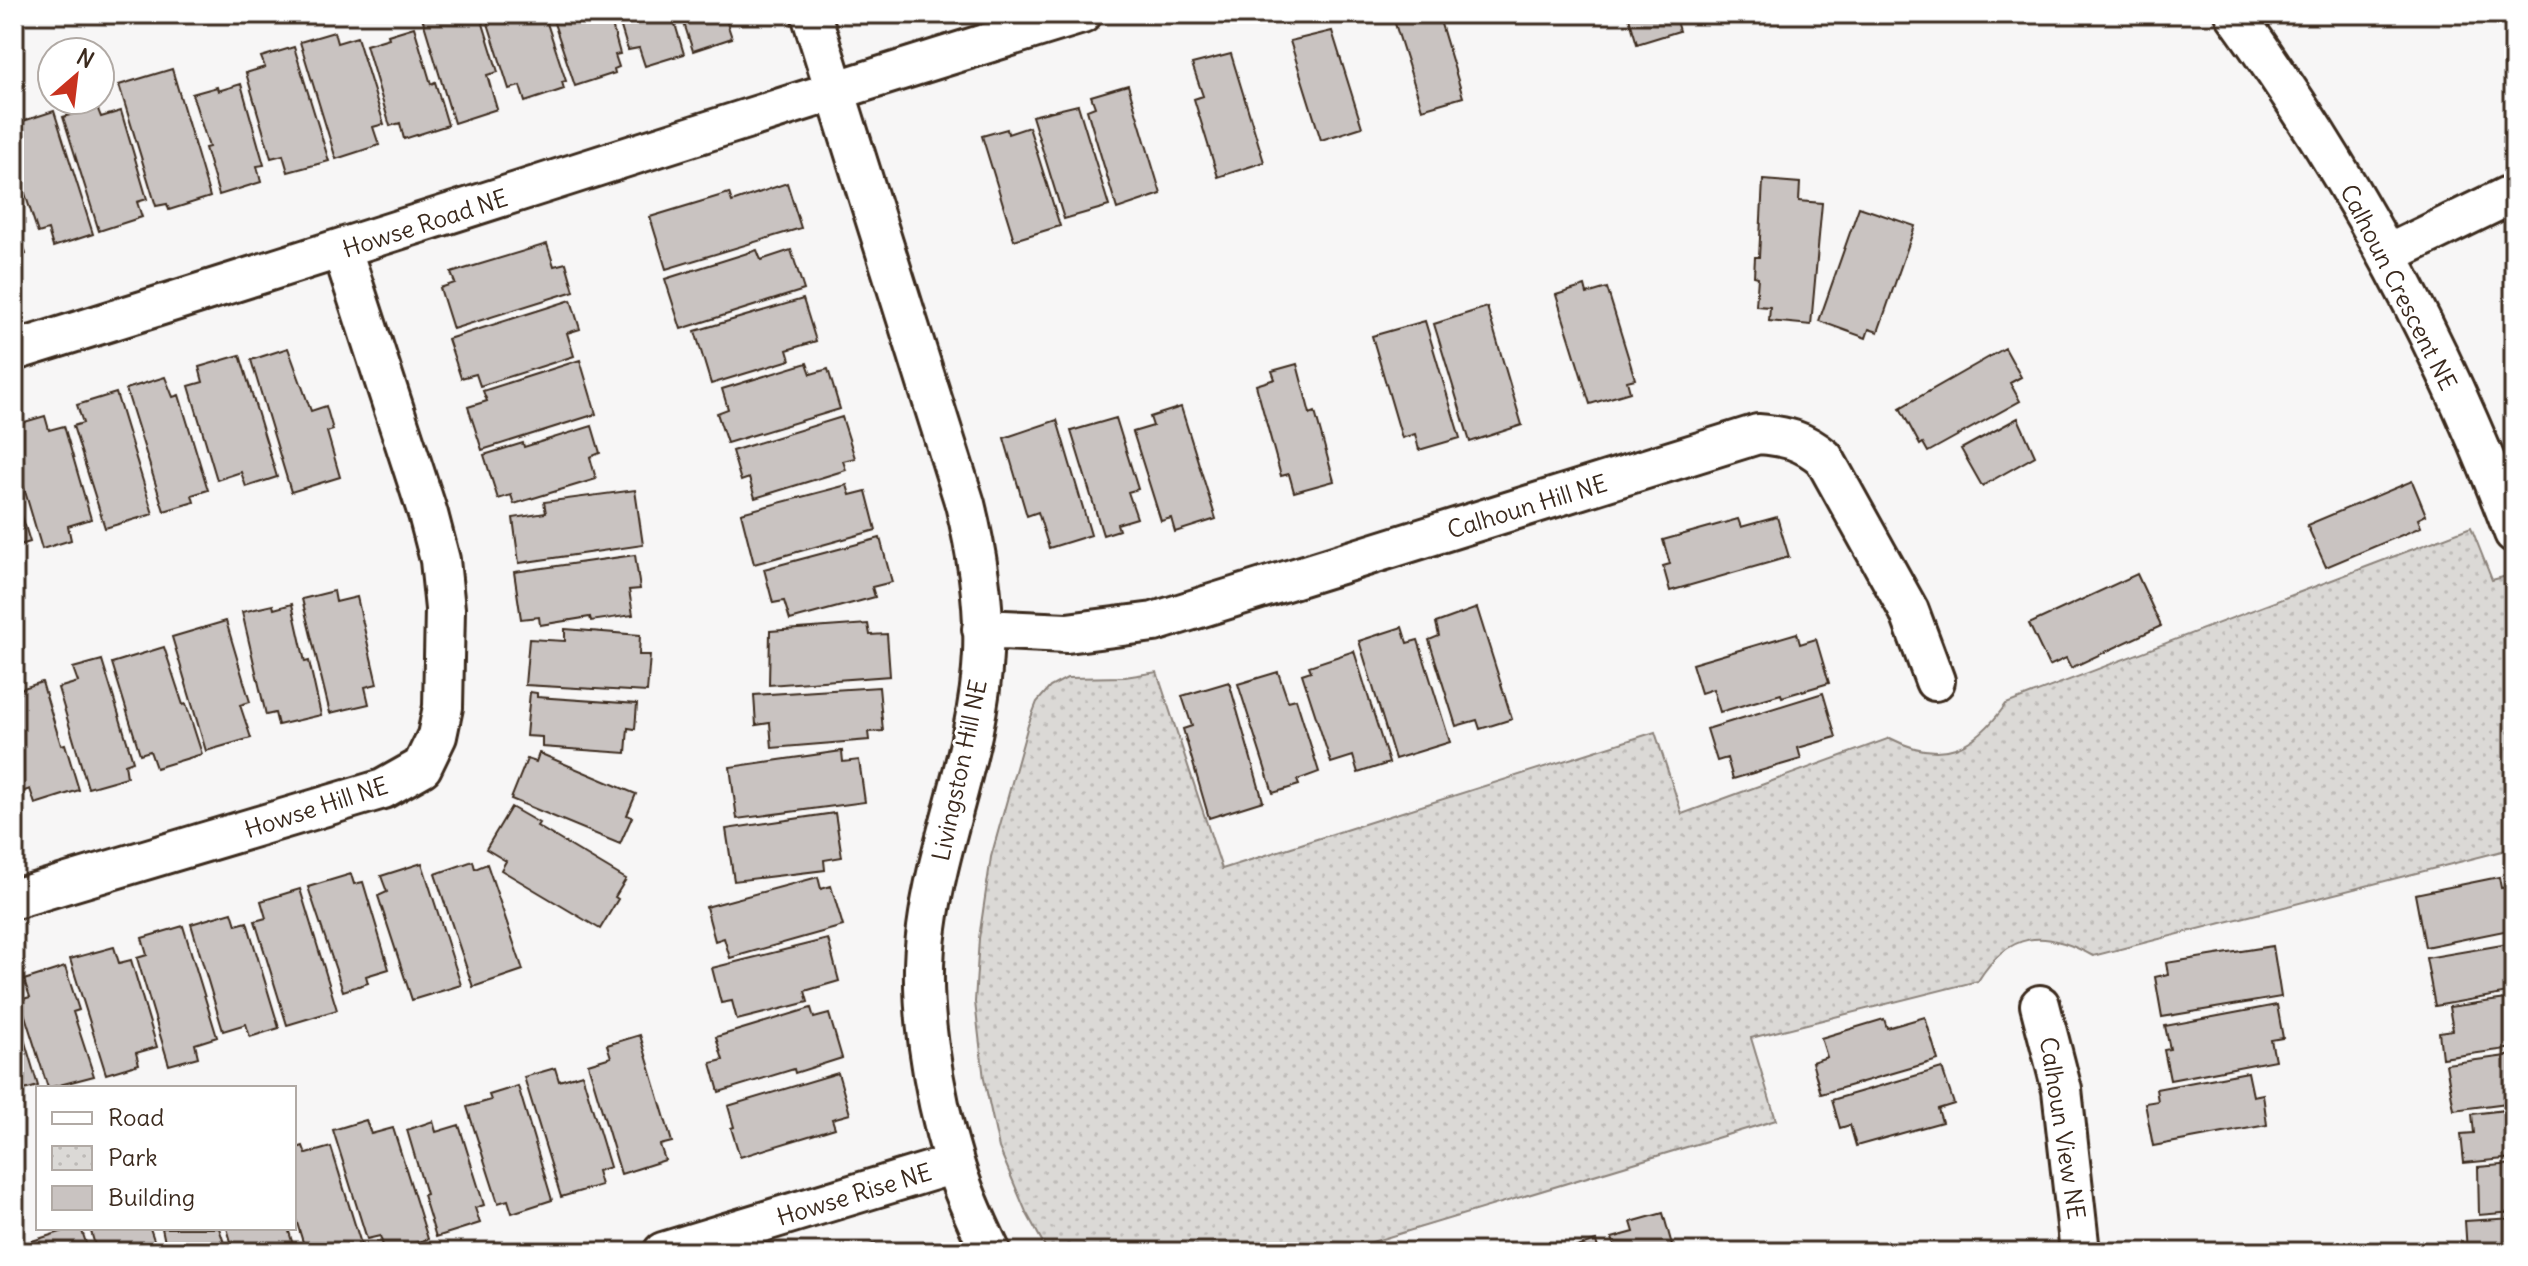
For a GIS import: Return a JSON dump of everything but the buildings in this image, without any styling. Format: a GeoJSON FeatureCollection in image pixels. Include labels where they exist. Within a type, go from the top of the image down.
{"type":"FeatureCollection","features":[{"type":"Feature","properties":{"kind":"street","name":"Livingston Hill NE"},"geometry":{"type":"LineString","coordinates":[[811,14],[965,504],[979,574],[983,656],[969,744],[943,841],[926,930],[926,987],[940,1102],[954,1164],[991,1252]]}},
{"type":"Feature","properties":{"kind":"street"},"geometry":{"type":"LineString","coordinates":[[834,90],[1082,14]]}},
{"type":"Feature","properties":{"kind":"street","name":"Calhoun Crescent NE"},"geometry":{"type":"LineString","coordinates":[[2235,14],[2342,177],[2388,254],[2449,381],[2514,533]]}},
{"type":"Feature","properties":{"kind":"street","name":"Howse Road NE"},"geometry":{"type":"LineString","coordinates":[[14,351],[342,250],[834,90]]}},
{"type":"Feature","properties":{"kind":"street"},"geometry":{"type":"LineString","coordinates":[[2388,254],[2514,193]]}},
{"type":"Feature","properties":{"kind":"street","name":"Howse Hill NE"},"geometry":{"type":"LineString","coordinates":[[14,899],[383,789],[422,767],[437,736],[443,707],[445,609],[440,560],[342,250]]}},
{"type":"Feature","properties":{"kind":"street","name":"Calhoun Hill NE"},"geometry":{"type":"LineString","coordinates":[[982,629],[1067,633],[1154,622],[1758,434],[1785,436],[1809,445],[1824,458],[1909,611],[1935,681]]}},
{"type":"Feature","properties":{"kind":"street","name":"Calhoun View NE"},"geometry":{"type":"LineString","coordinates":[[2040,1005],[2062,1090],[2080,1252]]}},
{"type":"Feature","properties":{"kind":"street","name":"Howse Rise NE"},"geometry":{"type":"LineString","coordinates":[[663,1252],[954,1164]]}},
{"type":"Feature","properties":{"kind":"green space"},"geometry":{"type":"Polygon","coordinates":[[[2471,527],[2492,580],[2514,574],[2514,848],[2093,956],[2059,941],[2043,939],[2015,944],[1990,964],[1978,981],[1751,1038],[1776,1120],[1339,1252],[1048,1252],[1026,1212],[999,1148],[984,1079],[975,1002],[979,938],[991,857],[1028,725],[1037,702],[1050,687],[1067,678],[1125,677],[1157,672],[1222,869],[1655,732],[1682,814],[1890,738],[1926,750],[1956,748],[1982,732],[2006,704],[2471,527]]]}}]}
